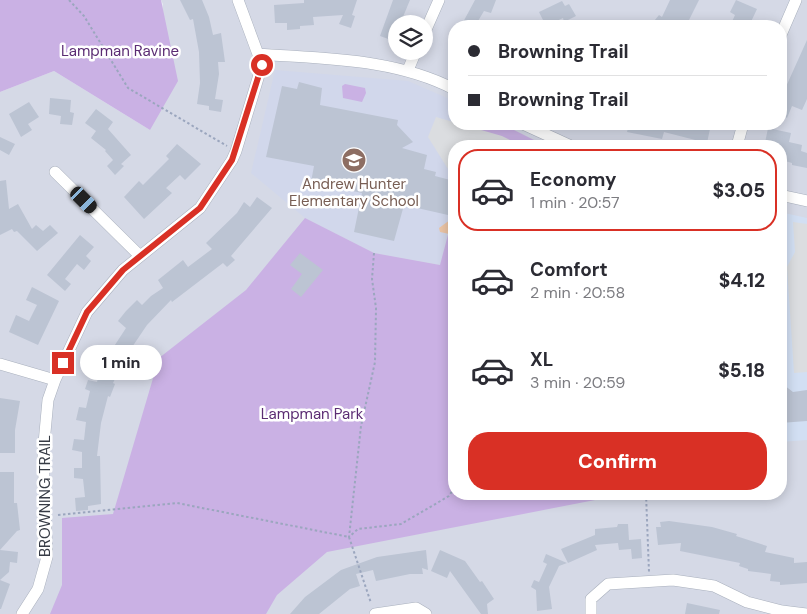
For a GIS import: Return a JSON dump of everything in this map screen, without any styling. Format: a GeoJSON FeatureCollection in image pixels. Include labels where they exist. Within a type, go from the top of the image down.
{"type":"FeatureCollection","features":[{"type":"Feature","properties":{"kind":"street","name":"BROWNING TRAIL"},"geometry":{"type":"LineString","coordinates":[[22,614],[38,589],[47,557],[43,454],[48,400],[55,380],[87,312],[123,270],[200,208],[236,151],[262,65],[238,0]]}},
{"type":"Feature","properties":{"kind":"street"},"geometry":{"type":"LineString","coordinates":[[432,15],[439,0]]}},
{"type":"Feature","properties":{"kind":"street"},"geometry":{"type":"LineString","coordinates":[[787,21],[796,0]]}},
{"type":"Feature","properties":{"kind":"street"},"geometry":{"type":"LineString","coordinates":[[258,54],[373,63],[408,70],[448,87]]}},
{"type":"Feature","properties":{"kind":"street"},"geometry":{"type":"LineString","coordinates":[[408,70],[412,60]]}},
{"type":"Feature","properties":{"kind":"street"},"geometry":{"type":"LineString","coordinates":[[536,130],[558,140]]}},
{"type":"Feature","properties":{"kind":"street"},"geometry":{"type":"LineString","coordinates":[[56,172],[140,256]]}},
{"type":"Feature","properties":{"kind":"street"},"geometry":{"type":"LineString","coordinates":[[787,197],[807,201]]}},
{"type":"Feature","properties":{"kind":"street"},"geometry":{"type":"LineString","coordinates":[[0,364],[55,380]]}},
{"type":"Feature","properties":{"kind":"street"},"geometry":{"type":"LineString","coordinates":[[591,614],[591,599],[608,584],[673,580],[714,586],[747,602],[782,611],[807,614]]}},
{"type":"Feature","properties":{"kind":"street"},"geometry":{"type":"LineString","coordinates":[[744,614],[747,602]]}},
{"type":"Feature","properties":{"kind":"street"},"geometry":{"type":"LineString","coordinates":[[375,614],[416,608],[426,614]]}},
{"type":"Feature","properties":{"kind":"path"},"geometry":{"type":"LineString","coordinates":[[68,0],[84,16],[128,88],[236,151]]}},
{"type":"Feature","properties":{"kind":"path"},"geometry":{"type":"LineString","coordinates":[[374,253],[372,279],[376,308],[375,362],[362,426],[349,537],[375,614]]}},
{"type":"Feature","properties":{"kind":"path"},"geometry":{"type":"LineString","coordinates":[[349,537],[358,529],[401,524],[448,497]]}},
{"type":"Feature","properties":{"kind":"path"},"geometry":{"type":"LineString","coordinates":[[646,500],[650,582]]}},
{"type":"Feature","properties":{"kind":"path"},"geometry":{"type":"LineString","coordinates":[[45,516],[177,503],[349,537]]}},
{"type":"Feature","properties":{"kind":"shaded area"},"geometry":{"type":"Polygon","coordinates":[[[161,0],[807,0],[807,614],[0,614],[0,92],[54,71],[150,130],[163,4],[161,0]]]}},
{"type":"Feature","properties":{"kind":"shaded area","name":"Andrew Hunter Elementary School"},"geometry":{"type":"Polygon","coordinates":[[[275,70],[408,81],[448,98],[448,130],[473,130],[471,140],[448,140],[448,234],[441,265],[374,253],[305,218],[251,173],[275,70]]]}},
{"type":"Feature","properties":{"kind":"shaded area"},"geometry":{"type":"Polygon","coordinates":[[[436,117],[448,120],[448,130],[481,130],[510,140],[448,140],[448,169],[428,137],[436,117]]]}},
{"type":"Feature","properties":{"kind":"shaded area"},"geometry":{"type":"Polygon","coordinates":[[[787,214],[807,218],[807,440],[787,441],[787,214]]]}},
{"type":"Feature","properties":{"kind":"shaded area"},"geometry":{"type":"Polygon","coordinates":[[[448,221],[448,234],[440,232],[439,228],[448,221]]]}},
{"type":"Feature","properties":{"kind":"shaded area"},"geometry":{"type":"Polygon","coordinates":[[[793,222],[807,224],[807,372],[794,373],[787,267],[795,252],[793,222]]]}},
{"type":"Feature","properties":{"kind":"green space","name":"Lampman Ravine"},"geometry":{"type":"Polygon","coordinates":[[[0,0],[161,0],[178,81],[150,130],[54,71],[0,92],[0,0]]]}},
{"type":"Feature","properties":{"kind":"green space"},"geometry":{"type":"Polygon","coordinates":[[[345,84],[365,88],[366,93],[362,102],[343,98],[342,86],[345,84]]]}},
{"type":"Feature","properties":{"kind":"green space"},"geometry":{"type":"Polygon","coordinates":[[[474,130],[514,130],[534,140],[471,140],[474,130]]]}},
{"type":"Feature","properties":{"kind":"green space","name":"Lampman Park"},"geometry":{"type":"Polygon","coordinates":[[[305,218],[374,253],[440,265],[448,235],[448,500],[595,500],[327,552],[277,595],[266,614],[50,614],[62,585],[62,518],[113,514],[159,358],[246,290],[305,218]]]}},
{"type":"Feature","properties":{"kind":"building"},"geometry":{"type":"Polygon","coordinates":[[[180,0],[202,0],[209,17],[213,35],[221,33],[225,62],[218,62],[219,74],[215,99],[223,100],[221,112],[209,110],[209,106],[197,104],[200,83],[199,52],[193,19],[190,20],[180,0]]]}},
{"type":"Feature","properties":{"kind":"building"},"geometry":{"type":"Polygon","coordinates":[[[304,0],[357,0],[352,15],[355,16],[351,28],[339,24],[343,15],[313,17],[314,25],[300,26],[300,29],[287,30],[287,23],[275,23],[274,5],[304,3],[304,0]]]}},
{"type":"Feature","properties":{"kind":"building"},"geometry":{"type":"Polygon","coordinates":[[[393,0],[410,0],[404,15],[388,15],[388,39],[380,36],[393,0]]]}},
{"type":"Feature","properties":{"kind":"building"},"geometry":{"type":"Polygon","coordinates":[[[475,0],[496,0],[491,13],[484,11],[479,20],[464,20],[475,0]]]}},
{"type":"Feature","properties":{"kind":"building"},"geometry":{"type":"Polygon","coordinates":[[[670,0],[699,0],[689,20],[655,20],[659,15],[662,17],[670,0]]]}},
{"type":"Feature","properties":{"kind":"building"},"geometry":{"type":"Polygon","coordinates":[[[736,0],[757,9],[752,20],[733,20],[735,15],[730,12],[736,0]]]}},
{"type":"Feature","properties":{"kind":"building"},"geometry":{"type":"Polygon","coordinates":[[[562,1],[565,6],[569,4],[576,16],[568,20],[564,20],[563,18],[559,20],[543,20],[539,12],[562,1]]]}},
{"type":"Feature","properties":{"kind":"building"},"geometry":{"type":"Polygon","coordinates":[[[807,40],[807,99],[802,110],[792,106],[787,118],[787,84],[807,40]]]}},
{"type":"Feature","properties":{"kind":"building"},"geometry":{"type":"Polygon","coordinates":[[[299,82],[322,88],[320,105],[398,120],[397,125],[413,142],[402,148],[427,155],[424,169],[436,172],[435,176],[448,179],[448,215],[404,205],[394,241],[354,232],[362,193],[311,182],[314,166],[266,157],[282,86],[297,89],[299,82]]]}},
{"type":"Feature","properties":{"kind":"building"},"geometry":{"type":"Polygon","coordinates":[[[50,98],[71,100],[70,112],[74,113],[72,125],[60,124],[61,116],[49,114],[50,98]]]}},
{"type":"Feature","properties":{"kind":"building"},"geometry":{"type":"Polygon","coordinates":[[[29,102],[39,117],[28,124],[32,130],[21,137],[9,114],[29,102]]]}},
{"type":"Feature","properties":{"kind":"building"},"geometry":{"type":"Polygon","coordinates":[[[96,109],[113,122],[108,129],[131,155],[121,164],[124,166],[115,175],[107,166],[113,160],[106,150],[91,138],[96,131],[85,123],[96,109]]]}},
{"type":"Feature","properties":{"kind":"building"},"geometry":{"type":"Polygon","coordinates":[[[628,130],[710,130],[708,140],[695,140],[664,132],[662,139],[627,132],[628,130]]]}},
{"type":"Feature","properties":{"kind":"building"},"geometry":{"type":"Polygon","coordinates":[[[768,130],[791,133],[789,142],[802,145],[801,151],[807,153],[807,168],[792,165],[792,163],[787,162],[787,140],[766,140],[768,130]]]}},
{"type":"Feature","properties":{"kind":"building"},"geometry":{"type":"Polygon","coordinates":[[[0,137],[15,144],[9,155],[0,150],[0,137]]]}},
{"type":"Feature","properties":{"kind":"building"},"geometry":{"type":"Polygon","coordinates":[[[177,144],[201,164],[185,180],[180,175],[166,188],[172,193],[144,219],[124,197],[139,181],[143,185],[169,159],[166,156],[177,144]]]}},
{"type":"Feature","properties":{"kind":"building"},"geometry":{"type":"Polygon","coordinates":[[[6,180],[9,209],[18,204],[32,229],[36,225],[43,231],[50,225],[58,233],[37,251],[17,231],[14,232],[12,229],[0,235],[0,181],[6,180]]]}},
{"type":"Feature","properties":{"kind":"building"},"geometry":{"type":"Polygon","coordinates":[[[257,197],[272,208],[231,256],[235,260],[227,267],[223,263],[172,302],[171,300],[147,325],[126,356],[113,383],[115,384],[110,397],[108,396],[101,423],[97,456],[100,456],[101,504],[88,506],[88,510],[76,511],[75,498],[85,497],[83,479],[74,478],[74,468],[82,468],[82,452],[72,450],[74,439],[84,440],[86,422],[76,420],[79,407],[86,408],[90,391],[85,389],[88,380],[97,382],[101,365],[94,361],[100,349],[109,354],[126,328],[118,321],[126,311],[137,300],[142,305],[163,288],[158,280],[183,260],[188,267],[212,249],[206,243],[237,213],[244,202],[250,207],[257,197]]]}},
{"type":"Feature","properties":{"kind":"building"},"geometry":{"type":"Polygon","coordinates":[[[80,235],[94,247],[86,256],[91,261],[84,270],[77,264],[65,279],[71,284],[65,291],[47,275],[80,235]]]}},
{"type":"Feature","properties":{"kind":"building"},"geometry":{"type":"Polygon","coordinates":[[[300,253],[323,270],[301,297],[291,289],[302,274],[290,265],[300,253]]]}},
{"type":"Feature","properties":{"kind":"building"},"geometry":{"type":"Polygon","coordinates":[[[32,287],[59,301],[38,345],[9,332],[16,315],[29,321],[37,305],[26,300],[32,287]]]}},
{"type":"Feature","properties":{"kind":"building"},"geometry":{"type":"Polygon","coordinates":[[[787,387],[793,392],[807,390],[807,421],[787,422],[787,387]]]}},
{"type":"Feature","properties":{"kind":"building"},"geometry":{"type":"Polygon","coordinates":[[[0,398],[20,401],[15,430],[15,453],[0,453],[0,398]]]}},
{"type":"Feature","properties":{"kind":"building"},"geometry":{"type":"Polygon","coordinates":[[[0,472],[14,472],[14,503],[17,503],[20,530],[0,550],[0,472]]]}},
{"type":"Feature","properties":{"kind":"building"},"geometry":{"type":"Polygon","coordinates":[[[669,521],[712,527],[737,534],[736,536],[767,546],[765,552],[794,558],[794,563],[807,562],[807,583],[780,585],[780,582],[770,581],[771,574],[748,571],[748,569],[739,566],[740,563],[680,551],[681,543],[658,545],[656,527],[661,527],[660,522],[669,521]]]}},
{"type":"Feature","properties":{"kind":"building"},"geometry":{"type":"Polygon","coordinates":[[[618,524],[628,524],[629,540],[641,539],[642,558],[632,559],[631,549],[619,550],[618,543],[595,545],[597,550],[568,563],[561,549],[595,535],[595,529],[617,527],[618,524]]]}},
{"type":"Feature","properties":{"kind":"building"},"geometry":{"type":"Polygon","coordinates":[[[0,550],[18,552],[17,563],[10,562],[9,572],[0,580],[0,550]]]}},
{"type":"Feature","properties":{"kind":"building"},"geometry":{"type":"Polygon","coordinates":[[[426,550],[428,570],[422,568],[423,574],[410,574],[376,581],[373,570],[356,574],[360,586],[350,589],[319,614],[290,614],[305,597],[341,570],[377,557],[426,550]]]}},
{"type":"Feature","properties":{"kind":"building"},"geometry":{"type":"Polygon","coordinates":[[[440,550],[465,561],[480,582],[482,581],[494,599],[487,604],[488,614],[481,614],[450,571],[447,578],[431,571],[440,550]]]}},
{"type":"Feature","properties":{"kind":"building"},"geometry":{"type":"Polygon","coordinates":[[[546,554],[567,563],[559,566],[549,587],[552,609],[537,611],[536,590],[531,587],[534,580],[539,582],[547,564],[543,562],[546,554]]]}},
{"type":"Feature","properties":{"kind":"building"},"geometry":{"type":"Polygon","coordinates":[[[0,580],[10,584],[1,609],[0,609],[0,580]]]}},
{"type":"Feature","properties":{"kind":"building"},"geometry":{"type":"Polygon","coordinates":[[[687,603],[720,610],[719,614],[685,614],[687,603]]]}},
{"type":"Feature","properties":{"kind":"place","name":"Andrew Hunter Elementary School"},"geometry":{"type":"Point","coordinates":[354,160]}},
{"type":"Feature","properties":{"kind":"route"},"geometry":{"type":"LineString","coordinates":[[63,363],[87,312],[123,270],[200,208],[236,151],[262,65]]}}]}
